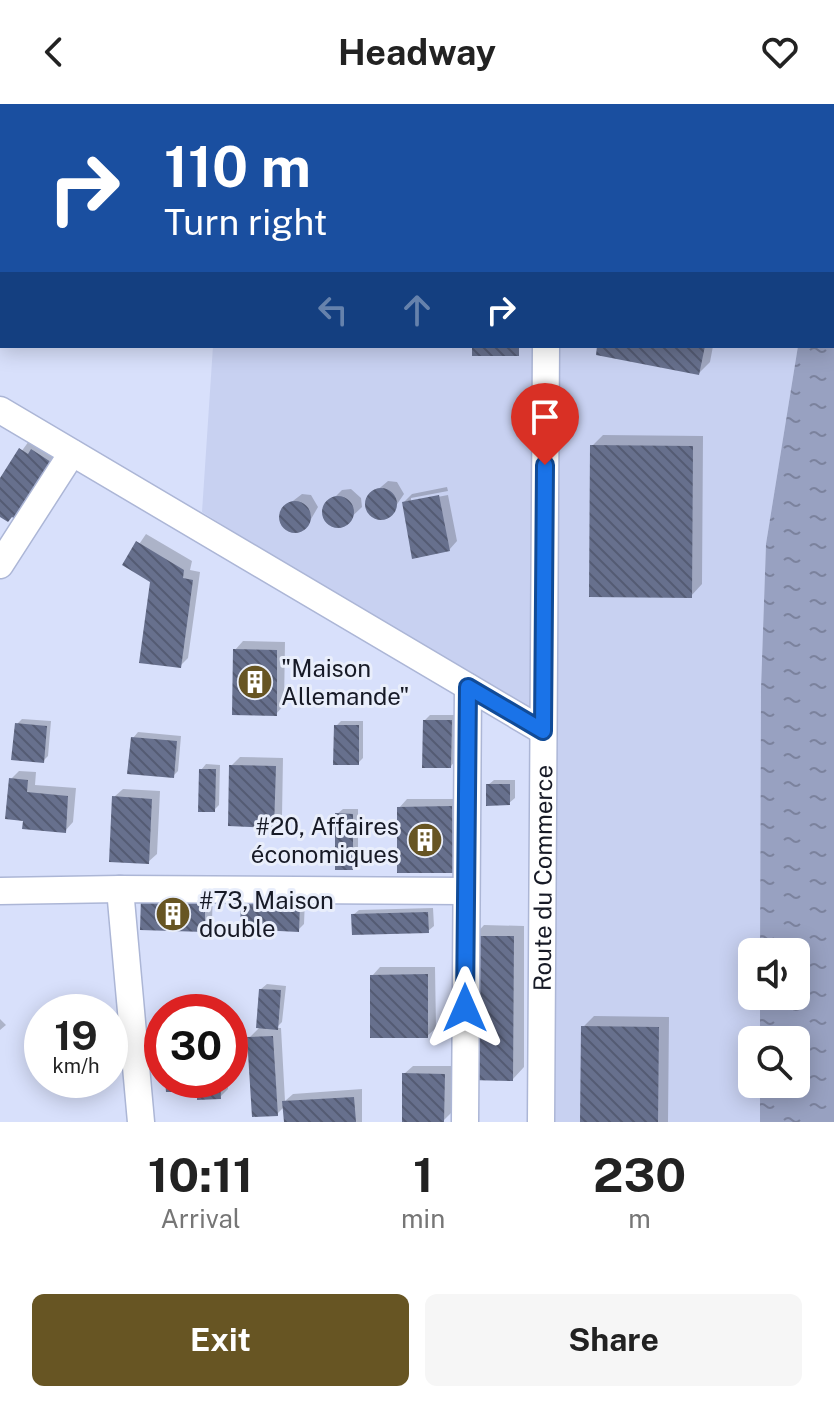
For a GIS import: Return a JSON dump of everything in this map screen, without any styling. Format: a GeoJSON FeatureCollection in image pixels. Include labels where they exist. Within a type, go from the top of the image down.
{"type":"FeatureCollection","features":[{"type":"Feature","properties":{"kind":"street","name":"Route du Commerce"},"geometry":{"type":"LineString","coordinates":[[541,1122],[546,348]]}},
{"type":"Feature","properties":{"kind":"street"},"geometry":{"type":"LineString","coordinates":[[0,410],[543,731]]}},
{"type":"Feature","properties":{"kind":"street"},"geometry":{"type":"LineString","coordinates":[[0,565],[72,453]]}},
{"type":"Feature","properties":{"kind":"street"},"geometry":{"type":"LineString","coordinates":[[465,1122],[468,687]]}},
{"type":"Feature","properties":{"kind":"street"},"geometry":{"type":"LineString","coordinates":[[120,889],[141,1122]]}},
{"type":"Feature","properties":{"kind":"street"},"geometry":{"type":"LineString","coordinates":[[0,891],[465,891]]}},
{"type":"Feature","properties":{"kind":"shaded area"},"geometry":{"type":"Polygon","coordinates":[[[213,348],[798,348],[766,544],[761,688],[760,938],[738,938],[738,1010],[760,1010],[760,1026],[738,1026],[738,1098],[760,1098],[760,1122],[549,1122],[551,731],[202,512],[213,348]]]}},
{"type":"Feature","properties":{"kind":"water"},"geometry":{"type":"Polygon","coordinates":[[[798,348],[834,348],[834,1122],[760,1122],[760,1098],[810,1098],[810,1026],[760,1026],[760,1010],[810,1010],[810,938],[760,938],[761,688],[766,544],[798,348]]]}},
{"type":"Feature","properties":{"kind":"building"},"geometry":{"type":"Polygon","coordinates":[[[472,348],[519,348],[519,356],[472,356],[472,348]]]}},
{"type":"Feature","properties":{"kind":"building"},"geometry":{"type":"Polygon","coordinates":[[[597,348],[705,348],[699,375],[596,355],[597,348]]]}},
{"type":"Feature","properties":{"kind":"building"},"geometry":{"type":"Polygon","coordinates":[[[590,445],[693,446],[692,598],[589,597],[590,445]]]}},
{"type":"Feature","properties":{"kind":"building"},"geometry":{"type":"Polygon","coordinates":[[[19,448],[28,454],[31,449],[54,464],[18,521],[12,517],[8,522],[0,517],[0,478],[19,448]]]}},
{"type":"Feature","properties":{"kind":"building"},"geometry":{"type":"Polygon","coordinates":[[[381,488],[392,493],[397,504],[392,515],[381,520],[370,515],[365,504],[370,493],[381,488]]]}},
{"type":"Feature","properties":{"kind":"building"},"geometry":{"type":"Polygon","coordinates":[[[439,495],[450,551],[412,559],[402,502],[439,495]]]}},
{"type":"Feature","properties":{"kind":"building"},"geometry":{"type":"Polygon","coordinates":[[[338,496],[349,501],[354,512],[349,523],[338,528],[327,523],[322,512],[327,501],[338,496]]]}},
{"type":"Feature","properties":{"kind":"building"},"geometry":{"type":"Polygon","coordinates":[[[295,501],[306,506],[311,517],[306,528],[295,533],[284,528],[279,517],[284,506],[295,501]]]}},
{"type":"Feature","properties":{"kind":"building"},"geometry":{"type":"Polygon","coordinates":[[[136,541],[184,570],[183,578],[193,580],[181,668],[139,663],[150,582],[122,565],[136,541]]]}},
{"type":"Feature","properties":{"kind":"building","name":"\"Maison Allemande\""},"geometry":{"type":"Polygon","coordinates":[[[233,649],[277,650],[277,716],[232,715],[233,649]]]}},
{"type":"Feature","properties":{"kind":"building"},"geometry":{"type":"Polygon","coordinates":[[[423,720],[452,720],[451,768],[422,768],[423,720]]]}},
{"type":"Feature","properties":{"kind":"building"},"geometry":{"type":"Polygon","coordinates":[[[15,723],[47,726],[44,763],[11,760],[15,723]]]}},
{"type":"Feature","properties":{"kind":"building"},"geometry":{"type":"Polygon","coordinates":[[[334,725],[359,725],[359,765],[333,765],[334,725]]]}},
{"type":"Feature","properties":{"kind":"building"},"geometry":{"type":"Polygon","coordinates":[[[131,737],[177,741],[174,778],[127,774],[131,737]]]}},
{"type":"Feature","properties":{"kind":"building","name":"\"Maison Allemande\""},"geometry":{"type":"Polygon","coordinates":[[[229,765],[276,766],[274,828],[228,826],[229,765]]]}},
{"type":"Feature","properties":{"kind":"building"},"geometry":{"type":"Polygon","coordinates":[[[199,769],[216,769],[215,812],[198,812],[199,769]]]}},
{"type":"Feature","properties":{"kind":"building"},"geometry":{"type":"Polygon","coordinates":[[[9,778],[28,780],[27,792],[68,796],[66,833],[22,829],[23,821],[5,819],[9,778]]]}},
{"type":"Feature","properties":{"kind":"building"},"geometry":{"type":"Polygon","coordinates":[[[486,784],[510,784],[510,805],[486,806],[486,784]]]}},
{"type":"Feature","properties":{"kind":"building"},"geometry":{"type":"Polygon","coordinates":[[[112,796],[152,799],[149,864],[109,862],[112,796]]]}},
{"type":"Feature","properties":{"kind":"building","name":"#20, Affaires économiques"},"geometry":{"type":"Polygon","coordinates":[[[452,806],[453,873],[397,873],[397,807],[452,806]]]}},
{"type":"Feature","properties":{"kind":"building"},"geometry":{"type":"Polygon","coordinates":[[[335,813],[353,814],[353,870],[335,870],[335,813]]]}},
{"type":"Feature","properties":{"kind":"building","name":"#73, Maison double"},"geometry":{"type":"Polygon","coordinates":[[[141,897],[205,898],[205,932],[140,930],[141,897]]]}},
{"type":"Feature","properties":{"kind":"building"},"geometry":{"type":"Polygon","coordinates":[[[241,900],[300,903],[299,932],[240,929],[241,900]]]}},
{"type":"Feature","properties":{"kind":"building"},"geometry":{"type":"Polygon","coordinates":[[[428,912],[429,933],[352,935],[351,914],[428,912]]]}},
{"type":"Feature","properties":{"kind":"building"},"geometry":{"type":"Polygon","coordinates":[[[471,936],[514,936],[513,1081],[470,1080],[471,936]]]}},
{"type":"Feature","properties":{"kind":"building"},"geometry":{"type":"Polygon","coordinates":[[[428,974],[428,1038],[370,1038],[370,975],[428,974]]]}},
{"type":"Feature","properties":{"kind":"building"},"geometry":{"type":"Polygon","coordinates":[[[259,989],[281,990],[278,1030],[256,1028],[259,989]]]}},
{"type":"Feature","properties":{"kind":"building"},"geometry":{"type":"Polygon","coordinates":[[[581,1026],[659,1027],[658,1122],[580,1122],[581,1026]]]}},
{"type":"Feature","properties":{"kind":"building"},"geometry":{"type":"Polygon","coordinates":[[[273,1036],[278,1116],[252,1117],[248,1037],[273,1036]]]}},
{"type":"Feature","properties":{"kind":"building"},"geometry":{"type":"Polygon","coordinates":[[[402,1073],[445,1074],[444,1122],[402,1122],[402,1073]]]}},
{"type":"Feature","properties":{"kind":"building"},"geometry":{"type":"Polygon","coordinates":[[[354,1097],[356,1122],[284,1122],[282,1101],[354,1097]]]}},
{"type":"Feature","properties":{"kind":"place","name":"\"Maison Allemande\""},"geometry":{"type":"Point","coordinates":[255,682]}},
{"type":"Feature","properties":{"kind":"place","name":"#20, Affaires économiques"},"geometry":{"type":"Point","coordinates":[425,840]}},
{"type":"Feature","properties":{"kind":"place","name":"#73, Maison double"},"geometry":{"type":"Point","coordinates":[173,914]}},
{"type":"Feature","properties":{"kind":"route"},"geometry":{"type":"LineString","coordinates":[[465,1008],[468,687],[543,731],[545,465]]}}]}
